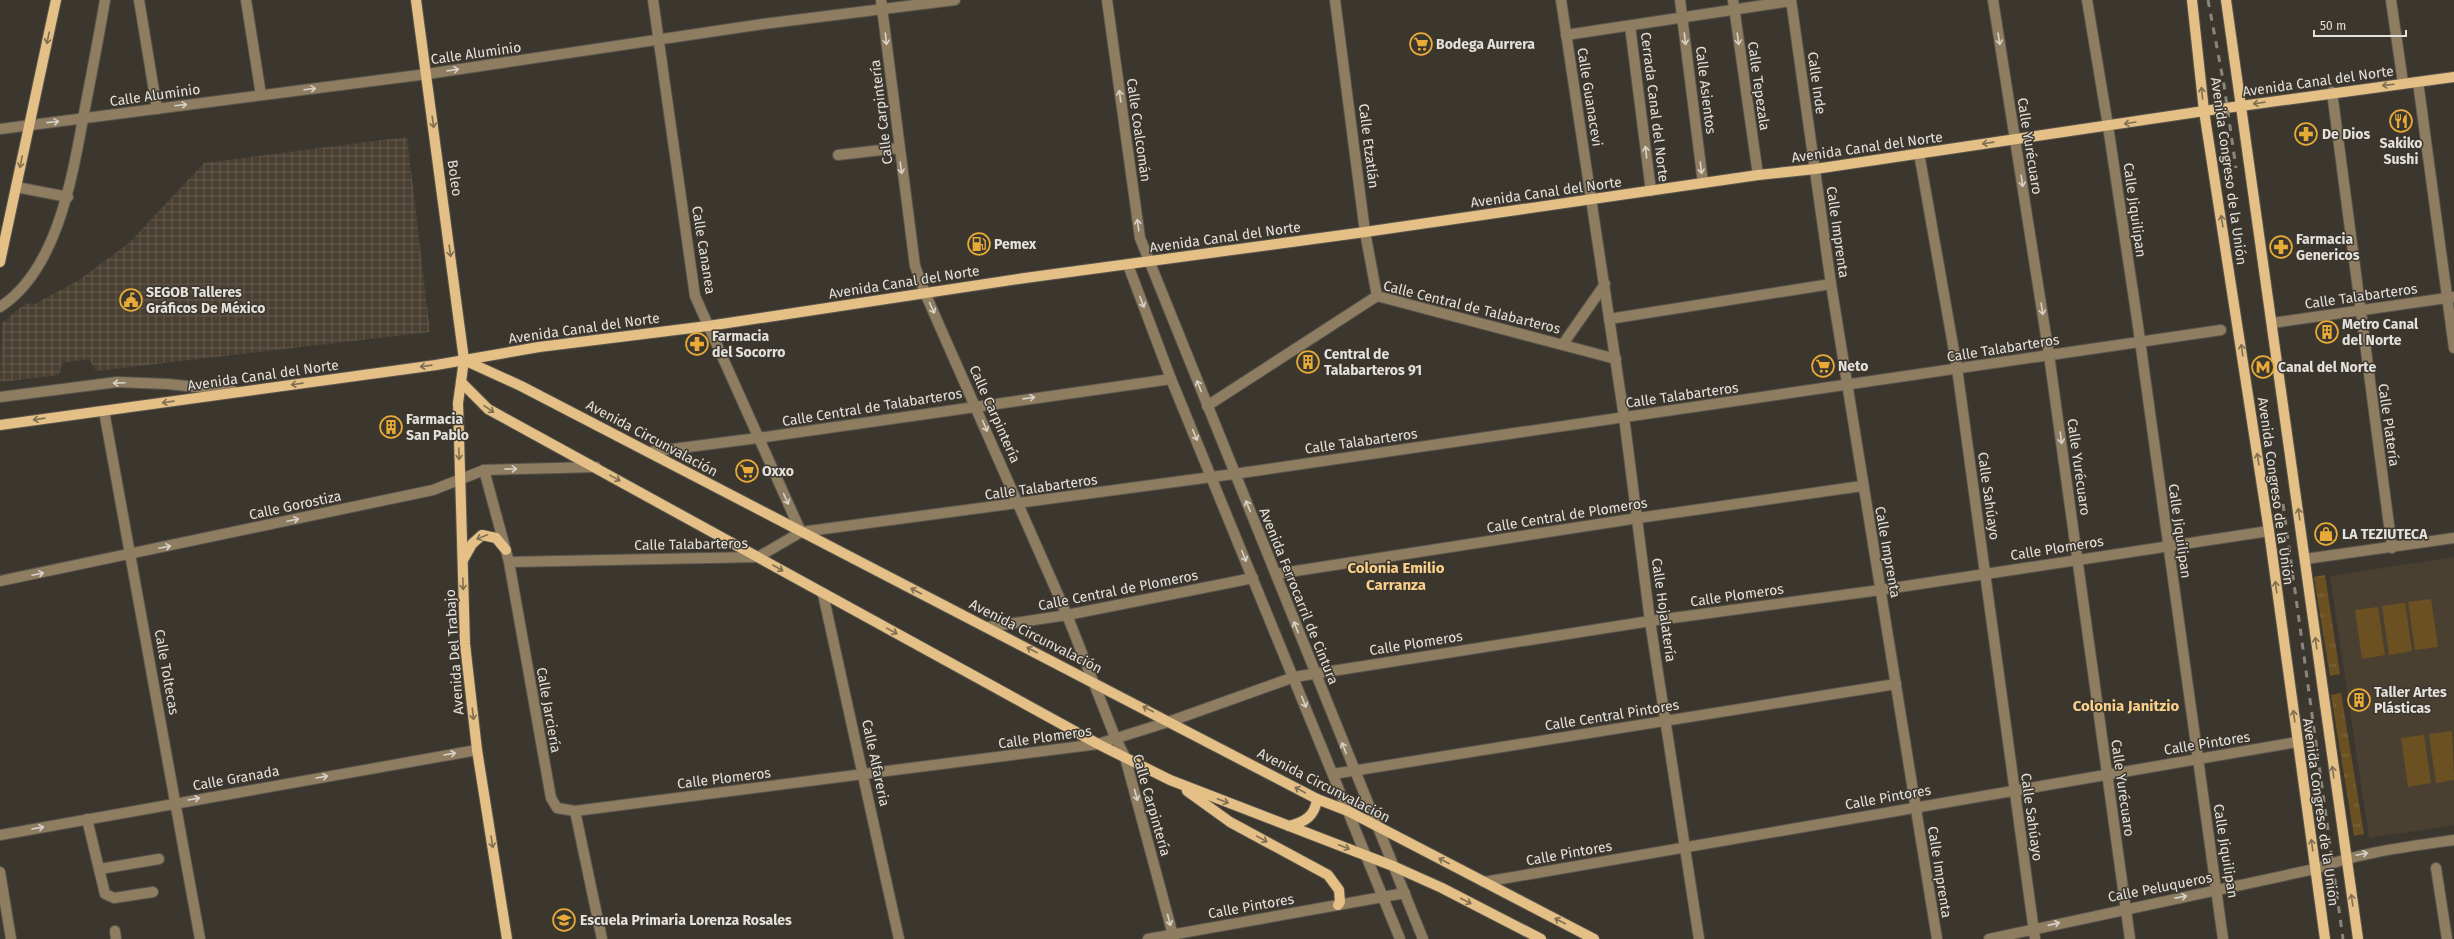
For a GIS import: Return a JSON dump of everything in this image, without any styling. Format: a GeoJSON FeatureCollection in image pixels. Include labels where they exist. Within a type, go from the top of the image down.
{"type":"FeatureCollection","features":[{"type":"Feature","properties":{"kind":"main road"},"geometry":{"type":"LineString","coordinates":[[0,262],[2,236],[16,187],[56,0]]}},
{"type":"Feature","properties":{"kind":"main road","name":"Boleo"},"geometry":{"type":"LineString","coordinates":[[416,0],[464,360]]}},
{"type":"Feature","properties":{"kind":"main road","name":"Avenida Congreso de la Unión"},"geometry":{"type":"LineString","coordinates":[[2192,0],[2204,111],[2269,531],[2325,939]]}},
{"type":"Feature","properties":{"kind":"main road","name":"Avenida Congreso de la Unión"},"geometry":{"type":"LineString","coordinates":[[2226,0],[2358,939]]}},
{"type":"Feature","properties":{"kind":"main road","name":"Avenida Canal del Norte"},"geometry":{"type":"LineString","coordinates":[[0,425],[464,360],[539,347],[708,326],[925,293],[1365,232],[1758,175],[1815,169],[2332,92],[2454,77]]}},
{"type":"Feature","properties":{"kind":"main road","name":"Avenida Del Trabajo"},"geometry":{"type":"LineString","coordinates":[[464,360],[458,403],[465,644],[477,750],[507,939]]}},
{"type":"Feature","properties":{"kind":"main road","name":"Avenida Circunvalación"},"geometry":{"type":"LineString","coordinates":[[464,360],[521,386],[801,532],[1094,681],[1317,799],[1348,811],[1594,939]]}},
{"type":"Feature","properties":{"kind":"main road"},"geometry":{"type":"LineString","coordinates":[[461,382],[488,409],[1098,744],[1170,780],[1393,866],[1541,939]]}},
{"type":"Feature","properties":{"kind":"main road"},"geometry":{"type":"LineString","coordinates":[[462,561],[472,544],[482,536],[496,538],[506,550]]}},
{"type":"Feature","properties":{"kind":"main road"},"geometry":{"type":"LineString","coordinates":[[1170,780],[1230,822],[1328,875],[1339,890],[1340,902],[1338,905]]}},
{"type":"Feature","properties":{"kind":"main road"},"geometry":{"type":"LineString","coordinates":[[1289,826],[1308,818],[1316,810],[1317,799]]}},
{"type":"Feature","properties":{"kind":"street"},"geometry":{"type":"LineString","coordinates":[[0,307],[14,298],[33,274],[54,236],[68,197],[105,0]]}},
{"type":"Feature","properties":{"kind":"street"},"geometry":{"type":"LineString","coordinates":[[139,0],[157,108]]}},
{"type":"Feature","properties":{"kind":"street"},"geometry":{"type":"LineString","coordinates":[[246,0],[261,95]]}},
{"type":"Feature","properties":{"kind":"street","name":"Calle Cananea"},"geometry":{"type":"LineString","coordinates":[[653,0],[695,296],[801,532]]}},
{"type":"Feature","properties":{"kind":"street","name":"Calle Carpintería"},"geometry":{"type":"LineString","coordinates":[[881,0],[915,266],[925,293],[1068,615],[1115,737],[1126,757],[1174,937]]}},
{"type":"Feature","properties":{"kind":"street","name":"Calle Aluminio"},"geometry":{"type":"LineString","coordinates":[[0,129],[29,124],[427,74],[658,42],[763,24],[883,11],[955,0]]}},
{"type":"Feature","properties":{"kind":"street","name":"Calle Coalcomán"},"geometry":{"type":"LineString","coordinates":[[1107,0],[1140,238],[1149,262]]}},
{"type":"Feature","properties":{"kind":"street","name":"Calle Etzatlán"},"geometry":{"type":"LineString","coordinates":[[1336,0],[1365,232],[1376,296]]}},
{"type":"Feature","properties":{"kind":"street","name":"Calle Guanacevi"},"geometry":{"type":"LineString","coordinates":[[1561,0],[1592,199]]}},
{"type":"Feature","properties":{"kind":"street","name":"Calle Asientos"},"geometry":{"type":"LineString","coordinates":[[1680,0],[1703,183]]}},
{"type":"Feature","properties":{"kind":"street","name":"Calle Tepezala"},"geometry":{"type":"LineString","coordinates":[[1733,0],[1758,175]]}},
{"type":"Feature","properties":{"kind":"street","name":"Calle Yurécuaro"},"geometry":{"type":"LineString","coordinates":[[1993,0],[2049,355],[2130,939]]}},
{"type":"Feature","properties":{"kind":"street","name":"Calle Jiquilipan"},"geometry":{"type":"LineString","coordinates":[[2087,0],[2108,126],[2137,319],[2197,759],[2218,890],[2224,939]]}},
{"type":"Feature","properties":{"kind":"street"},"geometry":{"type":"LineString","coordinates":[[2391,0],[2403,83]]}},
{"type":"Feature","properties":{"kind":"street"},"geometry":{"type":"LineString","coordinates":[[1566,35],[1682,19],[1791,1]]}},
{"type":"Feature","properties":{"kind":"street","name":"Calle Inde"},"geometry":{"type":"LineString","coordinates":[[1791,1],[1815,169]]}},
{"type":"Feature","properties":{"kind":"street","name":"Cerrada Canal del Norte"},"geometry":{"type":"LineString","coordinates":[[1630,26],[1651,191]]}},
{"type":"Feature","properties":{"kind":"street"},"geometry":{"type":"LineString","coordinates":[[2418,82],[2450,297],[2454,348]]}},
{"type":"Feature","properties":{"kind":"street","name":"Calle Platería"},"geometry":{"type":"LineString","coordinates":[[2332,92],[2392,548]]}},
{"type":"Feature","properties":{"kind":"street"},"geometry":{"type":"LineString","coordinates":[[838,155],[899,148]]}},
{"type":"Feature","properties":{"kind":"street","name":"Calle Sahúayo"},"geometry":{"type":"LineString","coordinates":[[1920,153],[1957,368],[2035,939]]}},
{"type":"Feature","properties":{"kind":"street","name":"Calle Imprenta"},"geometry":{"type":"LineString","coordinates":[[1815,169],[1862,486],[1896,684],[1937,939]]}},
{"type":"Feature","properties":{"kind":"street"},"geometry":{"type":"LineString","coordinates":[[16,187],[68,197]]}},
{"type":"Feature","properties":{"kind":"street","name":"Calle Hojalatería"},"geometry":{"type":"LineString","coordinates":[[1592,199],[1638,518],[1650,621],[1699,939]]}},
{"type":"Feature","properties":{"kind":"street","name":"Avenida Ferrocarril de Cintura"},"geometry":{"type":"LineString","coordinates":[[1149,262],[1276,574],[1314,673],[1423,939]]}},
{"type":"Feature","properties":{"kind":"street"},"geometry":{"type":"LineString","coordinates":[[1128,265],[1171,379],[1212,476],[1400,939]]}},
{"type":"Feature","properties":{"kind":"street"},"geometry":{"type":"LineString","coordinates":[[1563,344],[1604,284]]}},
{"type":"Feature","properties":{"kind":"street"},"geometry":{"type":"LineString","coordinates":[[1609,319],[1831,284]]}},
{"type":"Feature","properties":{"kind":"street","name":"Calle Central de Talabarteros"},"geometry":{"type":"LineString","coordinates":[[1207,406],[1376,296],[1616,359]]}},
{"type":"Feature","properties":{"kind":"street","name":"Calle Talabarteros"},"geometry":{"type":"LineString","coordinates":[[2272,323],[2450,297]]}},
{"type":"Feature","properties":{"kind":"street","name":"Calle Talabarteros"},"geometry":{"type":"LineString","coordinates":[[509,562],[758,557],[801,532],[1234,474],[1847,386],[1957,368],[2220,330]]}},
{"type":"Feature","properties":{"kind":"street","name":"Calle Central de Talabarteros"},"geometry":{"type":"LineString","coordinates":[[649,452],[758,438],[976,405],[1171,379]]}},
{"type":"Feature","properties":{"kind":"street"},"geometry":{"type":"LineString","coordinates":[[0,397],[117,382],[168,384],[241,392]]}},
{"type":"Feature","properties":{"kind":"street","name":"Calle Toltecas"},"geometry":{"type":"LineString","coordinates":[[104,411],[177,802],[200,939]]}},
{"type":"Feature","properties":{"kind":"street","name":"Calle Gorostiza"},"geometry":{"type":"LineString","coordinates":[[0,581],[433,490],[484,470],[596,467]]}},
{"type":"Feature","properties":{"kind":"street","name":"Calle Jarciería"},"geometry":{"type":"LineString","coordinates":[[484,470],[509,562],[551,798],[557,808],[575,811]]}},
{"type":"Feature","properties":{"kind":"street","name":"Calle Central de Plomeros"},"geometry":{"type":"LineString","coordinates":[[1276,574],[1638,518],[1862,486]]}},
{"type":"Feature","properties":{"kind":"street","name":"Calle Plomeros"},"geometry":{"type":"LineString","coordinates":[[575,811],[1098,744],[1115,737],[1171,721],[1294,677],[1314,673],[1650,621],[1880,590],[2269,531]]}},
{"type":"Feature","properties":{"kind":"street"},"geometry":{"type":"LineString","coordinates":[[2305,559],[2392,548],[2454,538]]}},
{"type":"Feature","properties":{"kind":"street","name":"Calle Central de Plomeros"},"geometry":{"type":"LineString","coordinates":[[988,627],[1068,615],[1253,578]]}},
{"type":"Feature","properties":{"kind":"street","name":"Calle Alfareria"},"geometry":{"type":"LineString","coordinates":[[823,594],[899,939]]}},
{"type":"Feature","properties":{"kind":"street","name":"Calle Central Pintores"},"geometry":{"type":"LineString","coordinates":[[1333,774],[1896,684]]}},
{"type":"Feature","properties":{"kind":"street","name":"Calle Pintores"},"geometry":{"type":"LineString","coordinates":[[1484,882],[2015,791],[2107,773],[2297,742]]}},
{"type":"Feature","properties":{"kind":"street","name":"Calle Granada"},"geometry":{"type":"LineString","coordinates":[[0,835],[177,802],[477,750]]}},
{"type":"Feature","properties":{"kind":"street"},"geometry":{"type":"LineString","coordinates":[[575,811],[602,939]]}},
{"type":"Feature","properties":{"kind":"street"},"geometry":{"type":"LineString","coordinates":[[87,819],[104,891],[110,898],[153,892]]}},
{"type":"Feature","properties":{"kind":"street","name":"Calle Peluqueros"},"geometry":{"type":"LineString","coordinates":[[1989,939],[2125,908],[2315,869],[2346,857],[2385,849],[2454,840]]}},
{"type":"Feature","properties":{"kind":"street"},"geometry":{"type":"LineString","coordinates":[[100,869],[159,858]]}},
{"type":"Feature","properties":{"kind":"street"},"geometry":{"type":"LineString","coordinates":[[2436,868],[2447,939]]}},
{"type":"Feature","properties":{"kind":"street"},"geometry":{"type":"LineString","coordinates":[[0,872],[11,939]]}},
{"type":"Feature","properties":{"kind":"street","name":"Calle Pintores"},"geometry":{"type":"LineString","coordinates":[[1148,939],[1174,937],[1405,893]]}},
{"type":"Feature","properties":{"kind":"shaded area"},"geometry":{"type":"Polygon","coordinates":[[[407,137],[430,332],[96,371],[89,359],[62,363],[59,375],[0,382],[2,323],[26,303],[33,305],[79,280],[129,243],[204,163],[407,137]]]}},
{"type":"Feature","properties":{"kind":"shaded area"},"geometry":{"type":"Polygon","coordinates":[[[2454,557],[2454,825],[2369,838],[2330,576],[2454,557]]]}},
{"type":"Feature","properties":{"kind":"green space"},"geometry":{"type":"Polygon","coordinates":[[[2325,575],[2340,674],[2330,676],[2314,577],[2325,575]]]}},
{"type":"Feature","properties":{"kind":"green space"},"geometry":{"type":"Polygon","coordinates":[[[2431,599],[2438,647],[2415,650],[2408,602],[2431,599]]]}},
{"type":"Feature","properties":{"kind":"green space"},"geometry":{"type":"Polygon","coordinates":[[[2405,603],[2412,651],[2389,655],[2382,606],[2405,603]]]}},
{"type":"Feature","properties":{"kind":"green space"},"geometry":{"type":"Polygon","coordinates":[[[2378,607],[2385,655],[2362,659],[2355,610],[2378,607]]]}},
{"type":"Feature","properties":{"kind":"green space"},"geometry":{"type":"Polygon","coordinates":[[[2341,693],[2364,834],[2354,836],[2331,695],[2341,693]]]}},
{"type":"Feature","properties":{"kind":"green space"},"geometry":{"type":"Polygon","coordinates":[[[2452,731],[2454,780],[2436,783],[2429,734],[2452,731]]]}},
{"type":"Feature","properties":{"kind":"green space"},"geometry":{"type":"Polygon","coordinates":[[[2424,735],[2431,783],[2408,787],[2401,738],[2424,735]]]}},
{"type":"Feature","properties":{"kind":"railway"},"geometry":{"type":"LineString","coordinates":[[2208,0],[2224,85],[2236,168]]}},
{"type":"Feature","properties":{"kind":"railway"},"geometry":{"type":"LineString","coordinates":[[2283,504],[2343,939]]}},
{"type":"Feature","properties":{"kind":"place","name":"Bodega Aurrera"},"geometry":{"type":"Point","coordinates":[1421,44]}},
{"type":"Feature","properties":{"kind":"place","name":"Sakiko Sushi"},"geometry":{"type":"Point","coordinates":[2401,121]}},
{"type":"Feature","properties":{"kind":"place","name":"De Dios"},"geometry":{"type":"Point","coordinates":[2306,134]}},
{"type":"Feature","properties":{"kind":"place","name":"Pemex"},"geometry":{"type":"Point","coordinates":[979,244]}},
{"type":"Feature","properties":{"kind":"place","name":"Farmacia Genericos"},"geometry":{"type":"Point","coordinates":[2281,247]}},
{"type":"Feature","properties":{"kind":"place","name":"SEGOB Talleres Gráficos De México"},"geometry":{"type":"Point","coordinates":[131,300]}},
{"type":"Feature","properties":{"kind":"place","name":"Metro Canal del Norte"},"geometry":{"type":"Point","coordinates":[2327,332]}},
{"type":"Feature","properties":{"kind":"place","name":"Farmacia del Socorro"},"geometry":{"type":"Point","coordinates":[697,344]}},
{"type":"Feature","properties":{"kind":"place","name":"Central de Talabarteros 91"},"geometry":{"type":"Point","coordinates":[1308,362]}},
{"type":"Feature","properties":{"kind":"place","name":"Neto"},"geometry":{"type":"Point","coordinates":[1823,366]}},
{"type":"Feature","properties":{"kind":"place","name":"Canal del Norte"},"geometry":{"type":"Point","coordinates":[2263,367]}},
{"type":"Feature","properties":{"kind":"place","name":"Farmacia San Pablo"},"geometry":{"type":"Point","coordinates":[391,427]}},
{"type":"Feature","properties":{"kind":"place","name":"Oxxo"},"geometry":{"type":"Point","coordinates":[747,471]}},
{"type":"Feature","properties":{"kind":"place","name":"LA TEZIUTECA"},"geometry":{"type":"Point","coordinates":[2326,534]}},
{"type":"Feature","properties":{"kind":"place","name":"Taller Artes Plásticas"},"geometry":{"type":"Point","coordinates":[2359,700]}},
{"type":"Feature","properties":{"kind":"place","name":"Escuela Primaria Lorenza Rosales"},"geometry":{"type":"Point","coordinates":[564,920]}},
{"type":"Feature","properties":{"kind":"district","name":"Colonia Emilio Carranza"},"geometry":{"type":"Point","coordinates":[1396,576]}},
{"type":"Feature","properties":{"kind":"district","name":"Colonia Janitzio"},"geometry":{"type":"Point","coordinates":[2126,706]}}]}
